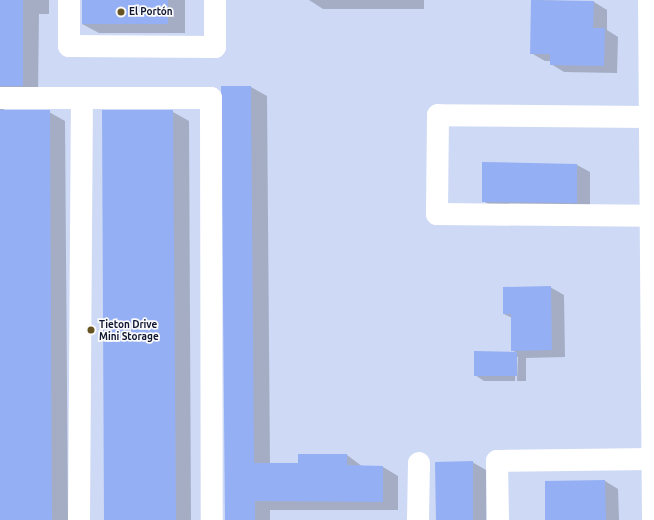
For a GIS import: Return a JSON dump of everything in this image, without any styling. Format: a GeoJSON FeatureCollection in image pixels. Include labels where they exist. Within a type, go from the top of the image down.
{"type":"FeatureCollection","features":[{"type":"Feature","properties":{"kind":"street"},"geometry":{"type":"LineString","coordinates":[[69,0],[69,46],[215,47],[215,0]]}},
{"type":"Feature","properties":{"kind":"street"},"geometry":{"type":"LineString","coordinates":[[649,0],[652,520]]}},
{"type":"Feature","properties":{"kind":"street"},"geometry":{"type":"LineString","coordinates":[[0,98],[211,98],[212,520]]}},
{"type":"Feature","properties":{"kind":"street"},"geometry":{"type":"LineString","coordinates":[[79,520],[82,98]]}},
{"type":"Feature","properties":{"kind":"street"},"geometry":{"type":"LineString","coordinates":[[649,117],[438,115],[437,214],[650,216]]}},
{"type":"Feature","properties":{"kind":"street"},"geometry":{"type":"LineString","coordinates":[[498,520],[497,461],[652,459]]}},
{"type":"Feature","properties":{"kind":"street"},"geometry":{"type":"LineString","coordinates":[[418,520],[419,463]]}},
{"type":"Feature","properties":{"kind":"building"},"geometry":{"type":"Polygon","coordinates":[[[0,0],[23,0],[23,86],[0,86],[0,0]]]}},
{"type":"Feature","properties":{"kind":"building","name":"El Portón"},"geometry":{"type":"Polygon","coordinates":[[[82,0],[168,0],[168,24],[82,24],[82,0]]]}},
{"type":"Feature","properties":{"kind":"building"},"geometry":{"type":"Polygon","coordinates":[[[531,0],[594,1],[593,28],[605,28],[604,66],[550,65],[550,54],[530,54],[531,0]]]}},
{"type":"Feature","properties":{"kind":"building"},"geometry":{"type":"Polygon","coordinates":[[[221,86],[251,86],[254,463],[298,463],[298,454],[347,454],[347,465],[383,466],[383,502],[255,501],[255,520],[225,520],[221,86]]]}},
{"type":"Feature","properties":{"kind":"building"},"geometry":{"type":"Polygon","coordinates":[[[0,110],[50,110],[52,520],[0,520],[0,110]]]}},
{"type":"Feature","properties":{"kind":"building"},"geometry":{"type":"Polygon","coordinates":[[[102,110],[173,110],[176,520],[104,520],[102,110]]]}},
{"type":"Feature","properties":{"kind":"building"},"geometry":{"type":"Polygon","coordinates":[[[482,162],[577,164],[577,203],[482,202],[482,162]]]}},
{"type":"Feature","properties":{"kind":"building"},"geometry":{"type":"Polygon","coordinates":[[[551,286],[552,350],[511,351],[511,314],[503,314],[503,287],[551,286]]]}},
{"type":"Feature","properties":{"kind":"building"},"geometry":{"type":"Polygon","coordinates":[[[474,351],[517,352],[517,376],[474,376],[474,351]]]}},
{"type":"Feature","properties":{"kind":"building"},"geometry":{"type":"Polygon","coordinates":[[[473,461],[473,520],[436,520],[435,462],[473,461]]]}},
{"type":"Feature","properties":{"kind":"building"},"geometry":{"type":"Polygon","coordinates":[[[605,480],[606,520],[545,520],[545,481],[605,480]]]}},
{"type":"Feature","properties":{"kind":"place","name":"El Portón"},"geometry":{"type":"Point","coordinates":[121,12]}},
{"type":"Feature","properties":{"kind":"place","name":"Tieton Drive Mini Storage"},"geometry":{"type":"Point","coordinates":[91,330]}}]}
